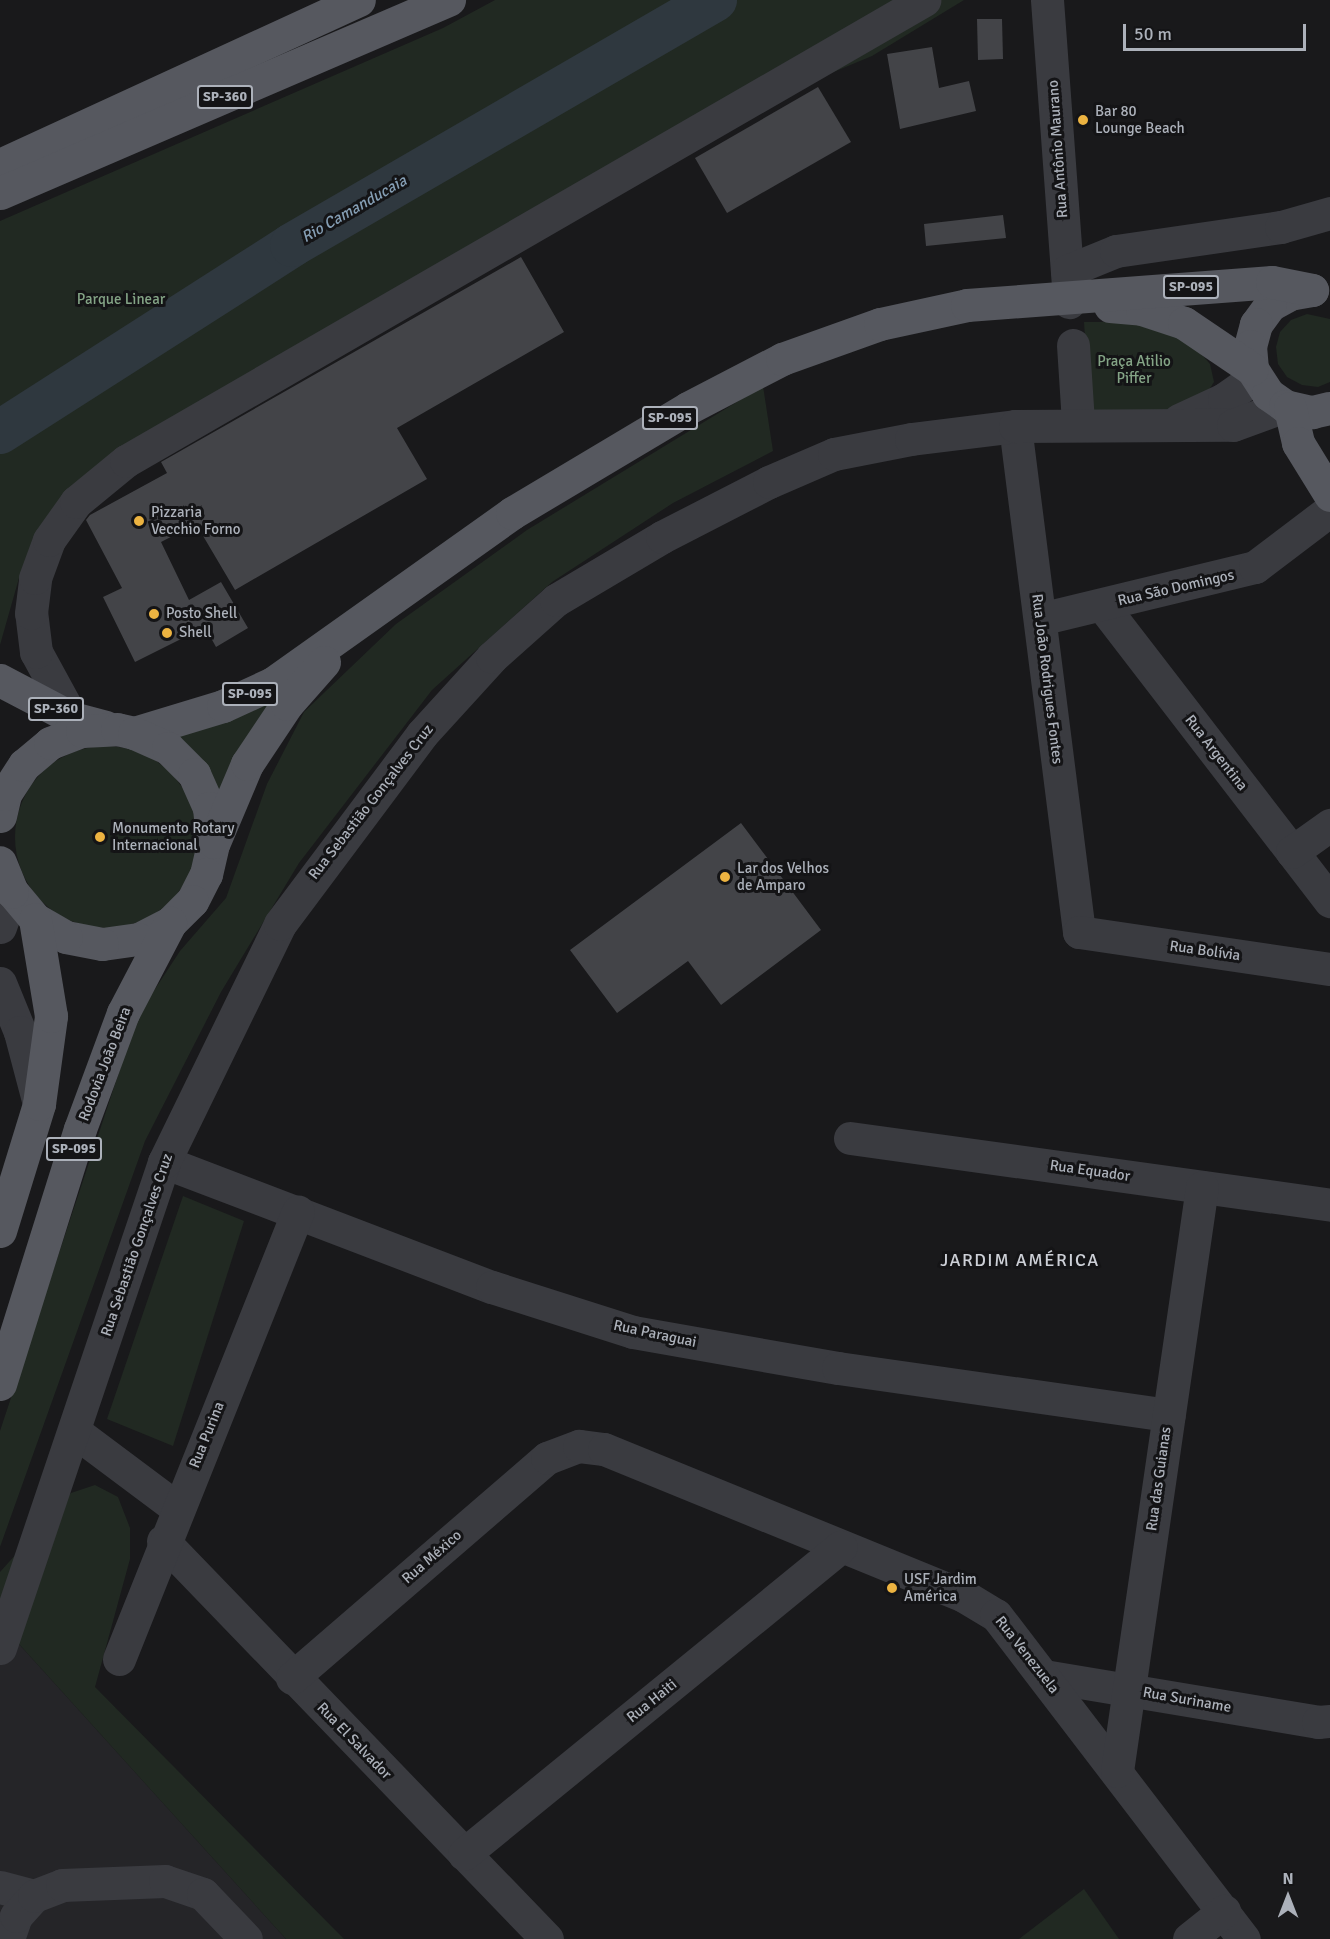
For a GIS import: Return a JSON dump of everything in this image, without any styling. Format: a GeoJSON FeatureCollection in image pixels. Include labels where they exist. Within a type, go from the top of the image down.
{"type":"FeatureCollection","features":[{"type":"Feature","properties":{"kind":"main road","name":"SP-360"},"geometry":{"type":"LineString","coordinates":[[0,165],[359,0]]}},
{"type":"Feature","properties":{"kind":"main road"},"geometry":{"type":"LineString","coordinates":[[312,59],[415,0]]}},
{"type":"Feature","properties":{"kind":"main road","name":"SP-360"},"geometry":{"type":"LineString","coordinates":[[0,193],[449,0]]}},
{"type":"Feature","properties":{"kind":"main road","name":"SP-095"},"geometry":{"type":"LineString","coordinates":[[0,816],[5,794],[24,765],[50,743],[82,731],[125,731],[223,706],[263,688],[352,628],[512,513],[688,408],[783,359],[880,324],[967,305],[1027,298],[1068,289],[1272,282],[1325,291]]}},
{"type":"Feature","properties":{"kind":"main road","name":"SP-095"},"geometry":{"type":"LineString","coordinates":[[1068,289],[1184,323],[1254,373],[1268,394],[1288,407]]}},
{"type":"Feature","properties":{"kind":"main road","name":"SP-095"},"geometry":{"type":"LineString","coordinates":[[1254,373],[1250,346],[1256,324],[1270,305],[1290,294],[1325,291]]}},
{"type":"Feature","properties":{"kind":"main road"},"geometry":{"type":"LineString","coordinates":[[1330,408],[1312,412],[1288,407],[1298,443],[1330,495]]}},
{"type":"Feature","properties":{"kind":"main road","name":"SP-095"},"geometry":{"type":"LineString","coordinates":[[6,877],[35,919],[66,937],[102,944],[138,939],[170,923],[197,892],[207,874],[213,844],[247,764],[287,704],[352,628]]}},
{"type":"Feature","properties":{"kind":"main road","name":"SP-360"},"geometry":{"type":"LineString","coordinates":[[0,680],[72,718],[125,731]]}},
{"type":"Feature","properties":{"kind":"main road","name":"SP-095"},"geometry":{"type":"LineString","coordinates":[[125,731],[168,748],[194,774],[210,808],[213,844]]}},
{"type":"Feature","properties":{"kind":"main road","name":"SP-095"},"geometry":{"type":"LineString","coordinates":[[0,1231],[39,1104],[51,1016],[35,919]]}},
{"type":"Feature","properties":{"kind":"main road","name":"Rodovia João Beira"},"geometry":{"type":"LineString","coordinates":[[0,1384],[80,1129],[123,1013],[170,923]]}},
{"type":"Feature","properties":{"kind":"street"},"geometry":{"type":"LineString","coordinates":[[72,718],[36,652],[31,613],[35,578],[49,540],[76,502],[126,461],[924,0]]}},
{"type":"Feature","properties":{"kind":"street","name":"Rua Antônio Maurano"},"geometry":{"type":"LineString","coordinates":[[1046,1],[1068,289]]}},
{"type":"Feature","properties":{"kind":"street"},"geometry":{"type":"LineString","coordinates":[[1068,289],[1116,250],[1281,227],[1330,213]]}},
{"type":"Feature","properties":{"kind":"street"},"geometry":{"type":"LineString","coordinates":[[1074,345],[1078,423]]}},
{"type":"Feature","properties":{"kind":"street"},"geometry":{"type":"LineString","coordinates":[[1172,423],[1224,399],[1254,373]]}},
{"type":"Feature","properties":{"kind":"street","name":"Rua Sebastião Gonçalves Cruz"},"geometry":{"type":"LineString","coordinates":[[0,1648],[164,1162],[279,924],[422,734],[492,657],[556,600],[662,537],[769,482],[834,454],[911,439],[1015,426],[1078,423],[1233,425],[1288,407]]}},
{"type":"Feature","properties":{"kind":"street","name":"Rua João Rodrigues Fontes"},"geometry":{"type":"LineString","coordinates":[[1015,426],[1079,932]]}},
{"type":"Feature","properties":{"kind":"street","name":"Rua São Domingos"},"geometry":{"type":"LineString","coordinates":[[1040,620],[1255,567],[1330,510]]}},
{"type":"Feature","properties":{"kind":"street","name":"Rua Argentina"},"geometry":{"type":"LineString","coordinates":[[1102,605],[1330,901]]}},
{"type":"Feature","properties":{"kind":"street"},"geometry":{"type":"LineString","coordinates":[[1292,852],[1330,825]]}},
{"type":"Feature","properties":{"kind":"street"},"geometry":{"type":"LineString","coordinates":[[0,927],[6,877]]}},
{"type":"Feature","properties":{"kind":"street","name":"Rua Bolívia"},"geometry":{"type":"LineString","coordinates":[[1079,932],[1330,969]]}},
{"type":"Feature","properties":{"kind":"street"},"geometry":{"type":"LineString","coordinates":[[0,983],[20,1032],[39,1104]]}},
{"type":"Feature","properties":{"kind":"street","name":"Rua Equador"},"geometry":{"type":"LineString","coordinates":[[849,1138],[1330,1205]]}},
{"type":"Feature","properties":{"kind":"street","name":"Rua Paraguai"},"geometry":{"type":"LineString","coordinates":[[164,1162],[492,1287],[633,1332],[838,1368],[1169,1415]]}},
{"type":"Feature","properties":{"kind":"street","name":"Rua das Guianas"},"geometry":{"type":"LineString","coordinates":[[1117,1771],[1202,1187]]}},
{"type":"Feature","properties":{"kind":"street","name":"Rua Purina"},"geometry":{"type":"LineString","coordinates":[[119,1659],[163,1542],[298,1212]]}},
{"type":"Feature","properties":{"kind":"street"},"geometry":{"type":"LineString","coordinates":[[74,1431],[177,1508]]}},
{"type":"Feature","properties":{"kind":"street","name":"Rua Venezuela"},"geometry":{"type":"LineString","coordinates":[[579,1446],[604,1449],[964,1596],[996,1615],[1244,1939]]}},
{"type":"Feature","properties":{"kind":"street","name":"Rua México"},"geometry":{"type":"LineString","coordinates":[[292,1678],[547,1458],[579,1446]]}},
{"type":"Feature","properties":{"kind":"street","name":"Rua El Salvador"},"geometry":{"type":"LineString","coordinates":[[163,1542],[292,1678],[548,1939]]}},
{"type":"Feature","properties":{"kind":"street","name":"Rua Haiti"},"geometry":{"type":"LineString","coordinates":[[464,1854],[841,1547]]}},
{"type":"Feature","properties":{"kind":"street","name":"Rua Suriname"},"geometry":{"type":"LineString","coordinates":[[1044,1676],[1318,1722],[1330,1721]]}},
{"type":"Feature","properties":{"kind":"street"},"geometry":{"type":"LineString","coordinates":[[8,1939],[16,1916],[34,1896],[62,1885],[165,1881],[203,1894],[246,1939]]}},
{"type":"Feature","properties":{"kind":"street"},"geometry":{"type":"LineString","coordinates":[[0,1887],[34,1896]]}},
{"type":"Feature","properties":{"kind":"street"},"geometry":{"type":"LineString","coordinates":[[1189,1939],[1224,1911]]}},
{"type":"Feature","properties":{"kind":"shaded area"},"geometry":{"type":"Polygon","coordinates":[[[0,1623],[286,1939],[0,1939],[0,1623]]]}},
{"type":"Feature","properties":{"kind":"green space","name":"Parque Linear"},"geometry":{"type":"Polygon","coordinates":[[[495,0],[964,0],[872,56],[812,81],[93,492],[19,578],[0,645],[0,221],[443,28],[495,0]]]}},
{"type":"Feature","properties":{"kind":"green space"},"geometry":{"type":"Polygon","coordinates":[[[1307,314],[1330,319],[1330,382],[1318,387],[1302,385],[1287,377],[1278,364],[1276,347],[1280,332],[1291,320],[1307,314]]]}},
{"type":"Feature","properties":{"kind":"green space","name":"Praça Atilio Piffer"},"geometry":{"type":"Polygon","coordinates":[[[1084,322],[1127,322],[1164,332],[1193,344],[1210,364],[1214,382],[1205,396],[1170,415],[1090,413],[1084,322]]]}},
{"type":"Feature","properties":{"kind":"green space"},"geometry":{"type":"Polygon","coordinates":[[[763,386],[773,451],[673,503],[552,582],[432,690],[299,863],[221,992],[145,1141],[0,1547],[0,1431],[138,1015],[180,951],[226,898],[267,784],[304,712],[396,624],[527,530],[763,386]]]}},
{"type":"Feature","properties":{"kind":"green space"},"geometry":{"type":"Polygon","coordinates":[[[310,667],[221,799],[168,738],[310,667]]]}},
{"type":"Feature","properties":{"kind":"green space"},"geometry":{"type":"Polygon","coordinates":[[[106,746],[141,753],[157,761],[170,773],[182,786],[190,802],[197,837],[190,872],[182,888],[170,901],[157,913],[141,921],[106,928],[71,921],[55,913],[42,901],[30,888],[22,872],[15,837],[22,802],[30,786],[42,773],[55,761],[71,753],[106,746]]]}},
{"type":"Feature","properties":{"kind":"green space"},"geometry":{"type":"Polygon","coordinates":[[[183,1196],[244,1221],[173,1446],[107,1419],[183,1196]]]}},
{"type":"Feature","properties":{"kind":"green space"},"geometry":{"type":"Polygon","coordinates":[[[95,1485],[118,1497],[130,1528],[130,1559],[95,1687],[344,1939],[286,1939],[0,1623],[0,1572],[71,1493],[95,1485]]]}},
{"type":"Feature","properties":{"kind":"green space"},"geometry":{"type":"Polygon","coordinates":[[[1084,1889],[1119,1939],[1019,1939],[1084,1889]]]}},
{"type":"Feature","properties":{"kind":"building"},"geometry":{"type":"Polygon","coordinates":[[[977,19],[1002,19],[1003,59],[978,60],[977,19]]]}},
{"type":"Feature","properties":{"kind":"building"},"geometry":{"type":"Polygon","coordinates":[[[932,47],[939,88],[969,81],[976,111],[900,129],[887,54],[932,47]]]}},
{"type":"Feature","properties":{"kind":"building"},"geometry":{"type":"Polygon","coordinates":[[[818,87],[851,142],[727,213],[695,158],[818,87]]]}},
{"type":"Feature","properties":{"kind":"building"},"geometry":{"type":"Polygon","coordinates":[[[1003,215],[1006,238],[926,246],[924,224],[1003,215]]]}},
{"type":"Feature","properties":{"kind":"building"},"geometry":{"type":"Polygon","coordinates":[[[521,257],[564,332],[397,428],[427,479],[235,590],[196,524],[161,542],[189,600],[221,582],[248,628],[216,647],[205,627],[135,662],[103,597],[122,588],[86,520],[90,515],[167,473],[161,462],[521,257]]]}},
{"type":"Feature","properties":{"kind":"building","name":"Lar dos Velhos de Amparo"},"geometry":{"type":"Polygon","coordinates":[[[741,823],[821,930],[721,1005],[688,961],[617,1013],[570,950],[741,823]]]}},
{"type":"Feature","properties":{"kind":"waterway","name":"Rio Camanducaia"},"geometry":{"type":"LineString","coordinates":[[0,432],[292,245],[715,0]]}},
{"type":"Feature","properties":{"kind":"place","name":"Bar 80 Lounge Beach"},"geometry":{"type":"Point","coordinates":[1083,120]}},
{"type":"Feature","properties":{"kind":"place","name":"Pizzaria Vecchio Forno"},"geometry":{"type":"Point","coordinates":[139,521]}},
{"type":"Feature","properties":{"kind":"place","name":"Posto Shell"},"geometry":{"type":"Point","coordinates":[154,614]}},
{"type":"Feature","properties":{"kind":"place","name":"Shell"},"geometry":{"type":"Point","coordinates":[167,633]}},
{"type":"Feature","properties":{"kind":"place","name":"Monumento Rotary Internacional"},"geometry":{"type":"Point","coordinates":[100,837]}},
{"type":"Feature","properties":{"kind":"place","name":"Lar dos Velhos de Amparo"},"geometry":{"type":"Point","coordinates":[725,877]}},
{"type":"Feature","properties":{"kind":"place","name":"USF Jardim América"},"geometry":{"type":"Point","coordinates":[892,1588]}},
{"type":"Feature","properties":{"kind":"district","name":"JARDIM AMÉRICA"},"geometry":{"type":"Point","coordinates":[1020,1260]}}]}
